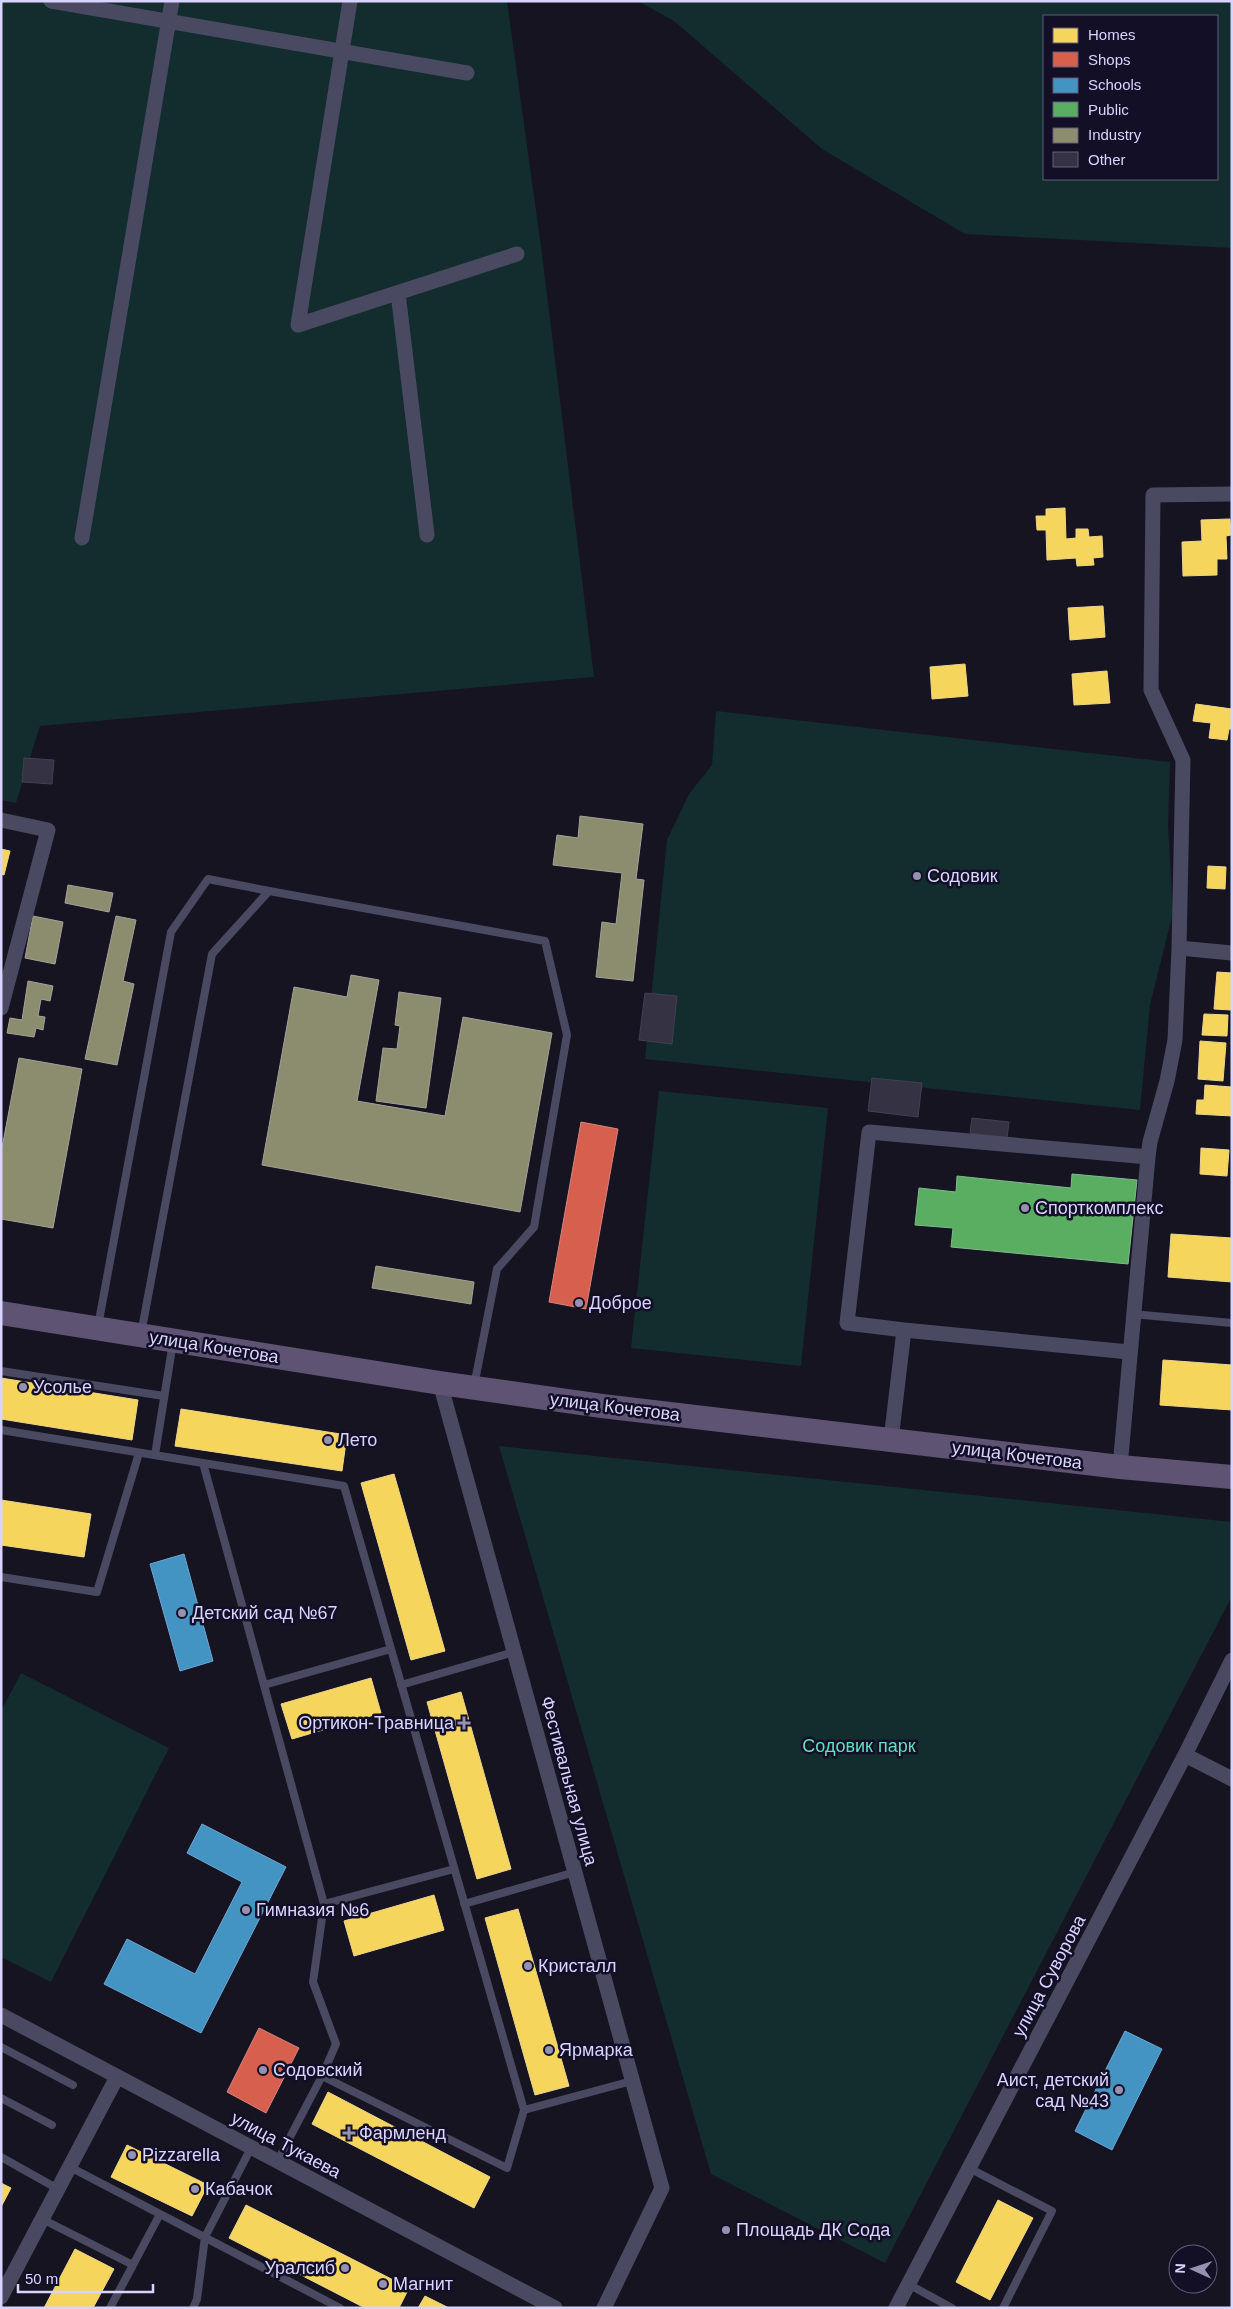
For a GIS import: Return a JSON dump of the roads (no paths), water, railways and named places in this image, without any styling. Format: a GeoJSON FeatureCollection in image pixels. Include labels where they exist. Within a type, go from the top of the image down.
{"type":"FeatureCollection","features":[{"type":"Feature","properties":{"kind":"main road","name":"улица Кочетова"},"geometry":{"type":"LineString","coordinates":[[1,1313],[440,1384],[1120,1467],[1232,1477]]}},
{"type":"Feature","properties":{"kind":"street"},"geometry":{"type":"LineString","coordinates":[[51,1],[467,73]]}},
{"type":"Feature","properties":{"kind":"street"},"geometry":{"type":"LineString","coordinates":[[82,538],[172,1]]}},
{"type":"Feature","properties":{"kind":"street"},"geometry":{"type":"LineString","coordinates":[[350,1],[298,325],[517,254]]}},
{"type":"Feature","properties":{"kind":"street"},"geometry":{"type":"LineString","coordinates":[[398,293],[428,535]]}},
{"type":"Feature","properties":{"kind":"street"},"geometry":{"type":"LineString","coordinates":[[1120,1467],[1132,1314],[1148,1157],[1175,1040],[1179,948],[1183,760],[1151,690],[1153,496],[1232,494]]}},
{"type":"Feature","properties":{"kind":"street"},"geometry":{"type":"LineString","coordinates":[[1,820],[48,830],[1,1008]]}},
{"type":"Feature","properties":{"kind":"street"},"geometry":{"type":"LineString","coordinates":[[1179,948],[1232,953]]}},
{"type":"Feature","properties":{"kind":"street"},"geometry":{"type":"LineString","coordinates":[[1129,1352],[847,1323],[869,1132],[1148,1157]]}},
{"type":"Feature","properties":{"kind":"street"},"geometry":{"type":"LineString","coordinates":[[891,1440],[904,1330]]}},
{"type":"Feature","properties":{"kind":"street","name":"Фестивальная улица"},"geometry":{"type":"LineString","coordinates":[[440,1384],[662,2188],[604,2308]]}},
{"type":"Feature","properties":{"kind":"street","name":"улица Суворова"},"geometry":{"type":"LineString","coordinates":[[896,2308],[1185,1755],[1232,1660]]}},
{"type":"Feature","properties":{"kind":"street"},"geometry":{"type":"LineString","coordinates":[[1185,1755],[1232,1779]]}},
{"type":"Feature","properties":{"kind":"street","name":"улица Тукаева"},"geometry":{"type":"LineString","coordinates":[[2,2017],[554,2308]]}},
{"type":"Feature","properties":{"kind":"street"},"geometry":{"type":"LineString","coordinates":[[1,2297],[117,2078]]}},
{"type":"Feature","properties":{"kind":"lane"},"geometry":{"type":"LineString","coordinates":[[97,1328],[171,932],[208,878],[269,891],[546,941],[567,1034],[534,1227],[498,1269],[474,1388]]}},
{"type":"Feature","properties":{"kind":"lane"},"geometry":{"type":"LineString","coordinates":[[141,1335],[212,954],[269,891]]}},
{"type":"Feature","properties":{"kind":"lane"},"geometry":{"type":"LineString","coordinates":[[1132,1314],[1232,1323]]}},
{"type":"Feature","properties":{"kind":"lane"},"geometry":{"type":"LineString","coordinates":[[155,1455],[173,1340]]}},
{"type":"Feature","properties":{"kind":"lane"},"geometry":{"type":"LineString","coordinates":[[1,1371],[164,1396]]}},
{"type":"Feature","properties":{"kind":"lane"},"geometry":{"type":"LineString","coordinates":[[1,1430],[344,1486],[524,2110],[507,2168],[322,2076]]}},
{"type":"Feature","properties":{"kind":"lane"},"geometry":{"type":"LineString","coordinates":[[1,1577],[97,1592],[139,1453]]}},
{"type":"Feature","properties":{"kind":"lane"},"geometry":{"type":"LineString","coordinates":[[203,1463],[324,1904],[313,1982],[336,2044],[322,2076],[277,2162]]}},
{"type":"Feature","properties":{"kind":"lane"},"geometry":{"type":"LineString","coordinates":[[264,1685],[391,1649]]}},
{"type":"Feature","properties":{"kind":"lane"},"geometry":{"type":"LineString","coordinates":[[401,1685],[514,1652]]}},
{"type":"Feature","properties":{"kind":"lane"},"geometry":{"type":"LineString","coordinates":[[324,1904],[454,1869]]}},
{"type":"Feature","properties":{"kind":"lane"},"geometry":{"type":"LineString","coordinates":[[464,1904],[575,1872]]}},
{"type":"Feature","properties":{"kind":"lane"},"geometry":{"type":"LineString","coordinates":[[1,2047],[73,2084]]}},
{"type":"Feature","properties":{"kind":"lane"},"geometry":{"type":"LineString","coordinates":[[524,2110],[632,2082]]}},
{"type":"Feature","properties":{"kind":"lane"},"geometry":{"type":"LineString","coordinates":[[1,2098],[52,2125]]}},
{"type":"Feature","properties":{"kind":"lane"},"geometry":{"type":"LineString","coordinates":[[192,2308],[197,2299],[205,2237],[251,2148]]}},
{"type":"Feature","properties":{"kind":"lane"},"geometry":{"type":"LineString","coordinates":[[1,2157],[58,2190]]}},
{"type":"Feature","properties":{"kind":"lane"},"geometry":{"type":"LineString","coordinates":[[70,2167],[340,2308]]}},
{"type":"Feature","properties":{"kind":"lane"},"geometry":{"type":"LineString","coordinates":[[969,2168],[1052,2210],[1003,2308]]}},
{"type":"Feature","properties":{"kind":"lane"},"geometry":{"type":"LineString","coordinates":[[110,2308],[160,2214]]}},
{"type":"Feature","properties":{"kind":"lane"},"geometry":{"type":"LineString","coordinates":[[42,2219],[133,2265]]}},
{"type":"Feature","properties":{"kind":"lane"},"geometry":{"type":"LineString","coordinates":[[908,2284],[952,2308]]}},
{"type":"Feature","properties":{"kind":"place","name":"Содовик"},"geometry":{"type":"Point","coordinates":[917,876]}},
{"type":"Feature","properties":{"kind":"place","name":"Спорткомплекс"},"geometry":{"type":"Point","coordinates":[1025,1208]}},
{"type":"Feature","properties":{"kind":"place","name":"Доброе"},"geometry":{"type":"Point","coordinates":[579,1303]}},
{"type":"Feature","properties":{"kind":"place","name":"Усолье"},"geometry":{"type":"Point","coordinates":[23,1387]}},
{"type":"Feature","properties":{"kind":"place","name":"Лето"},"geometry":{"type":"Point","coordinates":[328,1440]}},
{"type":"Feature","properties":{"kind":"place","name":"Детский сад №67"},"geometry":{"type":"Point","coordinates":[182,1613]}},
{"type":"Feature","properties":{"kind":"place","name":"Ортикон-Травница"},"geometry":{"type":"Point","coordinates":[464,1723]}},
{"type":"Feature","properties":{"kind":"place","name":"Гимназия №6"},"geometry":{"type":"Point","coordinates":[246,1910]}},
{"type":"Feature","properties":{"kind":"place","name":"Кристалл"},"geometry":{"type":"Point","coordinates":[528,1966]}},
{"type":"Feature","properties":{"kind":"place","name":"Ярмарка"},"geometry":{"type":"Point","coordinates":[549,2050]}},
{"type":"Feature","properties":{"kind":"place","name":"Содовский"},"geometry":{"type":"Point","coordinates":[263,2070]}},
{"type":"Feature","properties":{"kind":"place","name":"Аист, детский сад №43"},"geometry":{"type":"Point","coordinates":[1119,2090]}},
{"type":"Feature","properties":{"kind":"place","name":"Фармленд"},"geometry":{"type":"Point","coordinates":[349,2133]}},
{"type":"Feature","properties":{"kind":"place","name":"Pizzarella"},"geometry":{"type":"Point","coordinates":[132,2155]}},
{"type":"Feature","properties":{"kind":"place","name":"Кабачок"},"geometry":{"type":"Point","coordinates":[195,2189]}},
{"type":"Feature","properties":{"kind":"place","name":"Площадь ДК Сода"},"geometry":{"type":"Point","coordinates":[726,2230]}},
{"type":"Feature","properties":{"kind":"place","name":"Уралсиб"},"geometry":{"type":"Point","coordinates":[345,2268]}},
{"type":"Feature","properties":{"kind":"place","name":"Магнит"},"geometry":{"type":"Point","coordinates":[383,2284]}},
{"type":"Feature","properties":{"kind":"park label","name":"Содовик парк"},"geometry":{"type":"Point","coordinates":[859,1746]}}]}
